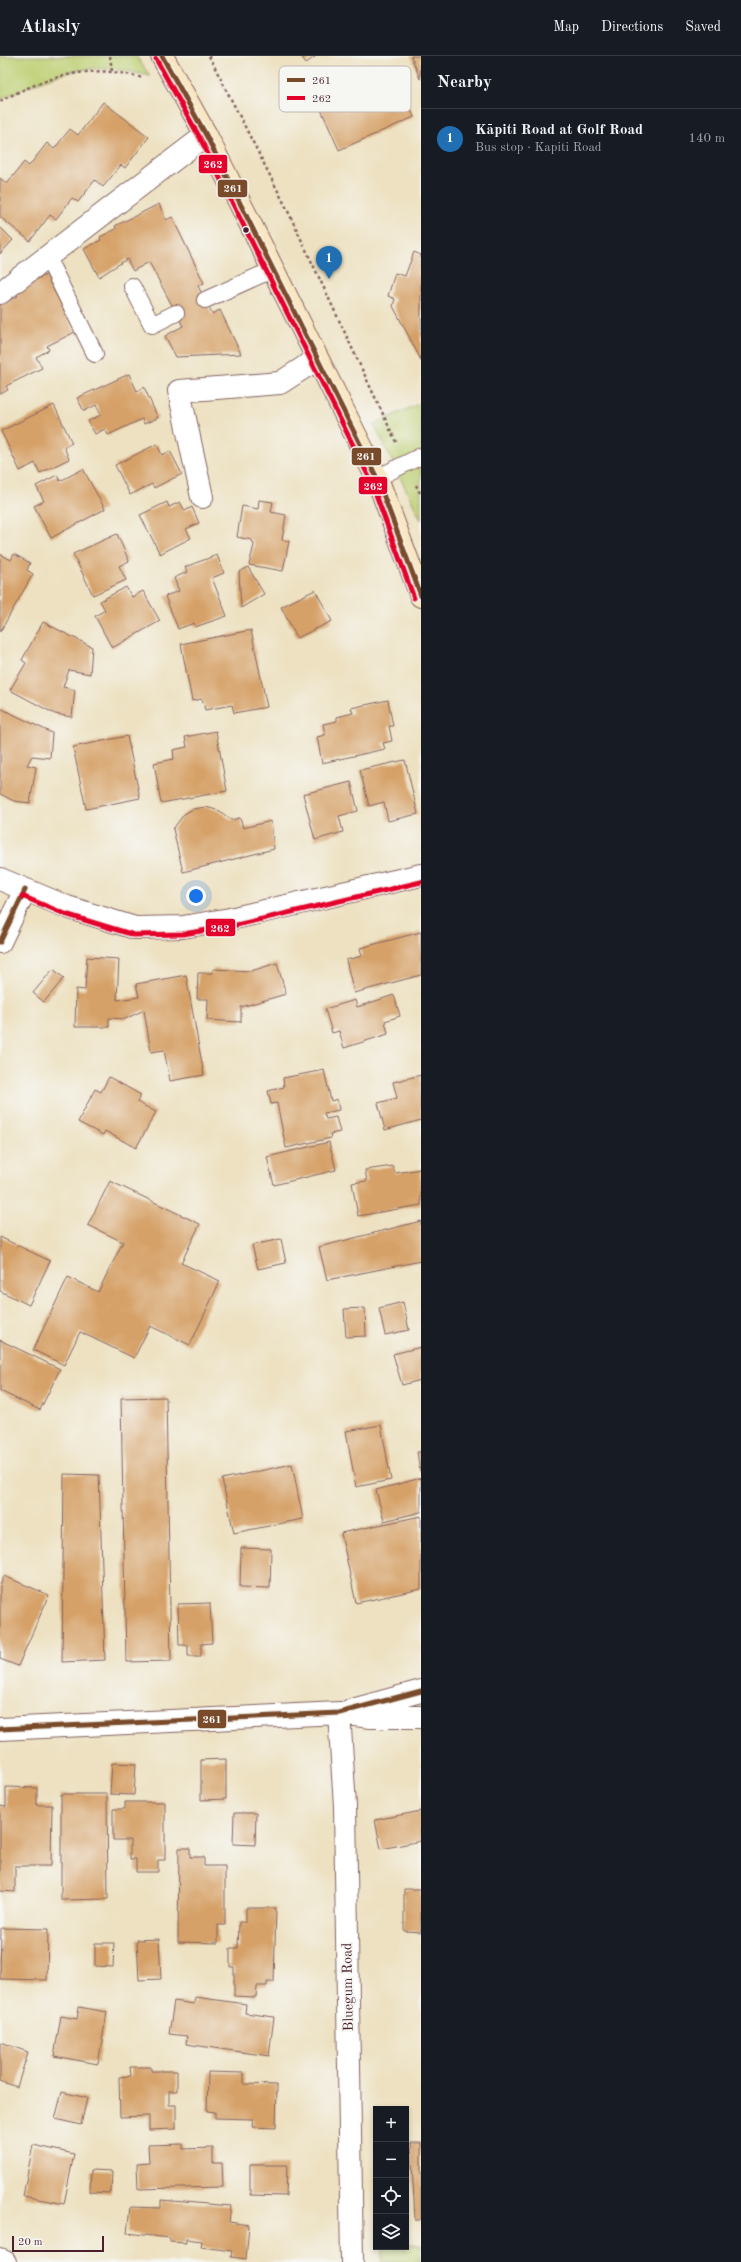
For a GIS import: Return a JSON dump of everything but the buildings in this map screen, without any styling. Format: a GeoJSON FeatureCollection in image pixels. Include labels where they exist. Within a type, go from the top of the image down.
{"type":"FeatureCollection","features":[{"type":"Feature","properties":{"kind":"main road"},"geometry":{"type":"LineString","coordinates":[[162,56],[206,135],[377,478],[421,596]]}},
{"type":"Feature","properties":{"kind":"street"},"geometry":{"type":"LineString","coordinates":[[0,293],[206,135]]}},
{"type":"Feature","properties":{"kind":"street"},"geometry":{"type":"LineString","coordinates":[[202,497],[179,391],[280,383],[317,359]]}},
{"type":"Feature","properties":{"kind":"street"},"geometry":{"type":"LineString","coordinates":[[0,879],[68,907],[135,928],[183,927],[230,918],[421,875]]}},
{"type":"Feature","properties":{"kind":"street"},"geometry":{"type":"LineString","coordinates":[[0,942],[25,890]]}},
{"type":"Feature","properties":{"kind":"street"},"geometry":{"type":"LineString","coordinates":[[339,1713],[421,1691]]}},
{"type":"Feature","properties":{"kind":"street"},"geometry":{"type":"LineString","coordinates":[[0,1729],[339,1713],[371,1717],[421,1717]]}},
{"type":"Feature","properties":{"kind":"street","name":"Bluegum Road"},"geometry":{"type":"LineString","coordinates":[[339,1713],[345,1806],[352,2262]]}},
{"type":"Feature","properties":{"kind":"street"},"geometry":{"type":"LineString","coordinates":[[0,2260],[5,2262]]}},
{"type":"Feature","properties":{"kind":"lane"},"geometry":{"type":"LineString","coordinates":[[47,257],[94,354]]}},
{"type":"Feature","properties":{"kind":"lane"},"geometry":{"type":"LineString","coordinates":[[205,300],[274,269]]}},
{"type":"Feature","properties":{"kind":"lane"},"geometry":{"type":"LineString","coordinates":[[132,286],[152,324],[176,313]]}},
{"type":"Feature","properties":{"kind":"lane"},"geometry":{"type":"LineString","coordinates":[[377,478],[421,456]]}},
{"type":"Feature","properties":{"kind":"path"},"geometry":{"type":"LineString","coordinates":[[0,101],[48,79],[73,73],[112,71],[110,56]]}},
{"type":"Feature","properties":{"kind":"path"},"geometry":{"type":"LineString","coordinates":[[209,56],[286,208],[421,495]]}},
{"type":"Feature","properties":{"kind":"green space"},"geometry":{"type":"Polygon","coordinates":[[[0,56],[136,56],[150,76],[111,69],[96,68],[82,70],[54,77],[26,87],[0,100],[0,56]]]}},
{"type":"Feature","properties":{"kind":"green space"},"geometry":{"type":"Polygon","coordinates":[[[421,403],[421,520],[374,424],[421,403]]]}},
{"type":"Feature","properties":{"kind":"green space"},"geometry":{"type":"Polygon","coordinates":[[[409,2244],[421,2244],[421,2262],[382,2262],[382,2250],[409,2250],[409,2244]]]}},
{"type":"Feature","properties":{"kind":"transit line","name":"261"},"geometry":{"type":"LineString","coordinates":[[162,56],[206,135],[377,478],[421,596]]}},
{"type":"Feature","properties":{"kind":"transit line","name":"262"},"geometry":{"type":"LineString","coordinates":[[156,59],[200,138],[371,481],[414,598]]}},
{"type":"Feature","properties":{"kind":"transit line","name":"262"},"geometry":{"type":"LineString","coordinates":[[22,896],[65,914],[134,935],[183,934],[232,926],[421,882]]}},
{"type":"Feature","properties":{"kind":"transit line","name":"261"},"geometry":{"type":"LineString","coordinates":[[0,942],[25,890]]}},
{"type":"Feature","properties":{"kind":"transit line","name":"261"},"geometry":{"type":"LineString","coordinates":[[0,1729],[339,1713],[421,1691]]}},
{"type":"Feature","properties":{"kind":"place","name":"Kāpiti Road at Golf Road"},"geometry":{"type":"Point","coordinates":[329,279]}}]}
